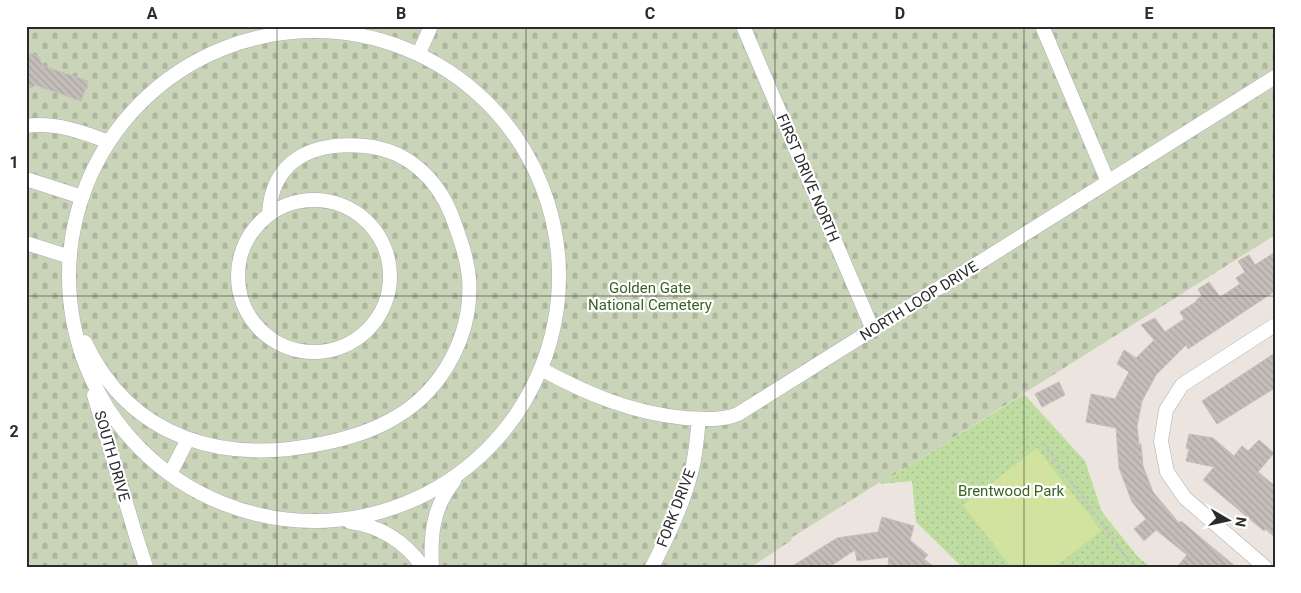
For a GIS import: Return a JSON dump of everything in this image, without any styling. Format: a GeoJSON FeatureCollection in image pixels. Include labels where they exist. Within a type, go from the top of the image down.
{"type":"FeatureCollection","features":[{"type":"Feature","properties":{"kind":"street"},"geometry":{"type":"LineString","coordinates":[[419,53],[431,26]]}},
{"type":"Feature","properties":{"kind":"street","name":"FIRST DRIVE NORTH"},"geometry":{"type":"LineString","coordinates":[[743,26],[873,330]]}},
{"type":"Feature","properties":{"kind":"street"},"geometry":{"type":"LineString","coordinates":[[1042,26],[1108,182]]}},
{"type":"Feature","properties":{"kind":"street"},"geometry":{"type":"LineString","coordinates":[[296,30],[336,31],[376,38],[419,53],[455,74],[487,101],[523,144],[542,186],[556,232],[559,273],[557,310],[553,331],[533,387],[514,418],[493,444],[466,468],[440,487],[408,503],[370,515],[316,522],[283,520],[234,508],[201,494],[170,474],[141,450],[117,421],[93,381],[79,344],[71,307],[70,258],[74,228],[82,198],[94,169],[109,142],[131,113],[161,84],[192,63],[240,41],[275,33],[296,30]]}},
{"type":"Feature","properties":{"kind":"street","name":"NORTH LOOP DRIVE"},"geometry":{"type":"LineString","coordinates":[[541,369],[577,388],[614,404],[660,414],[699,419],[725,418],[738,414],[1275,77]]}},
{"type":"Feature","properties":{"kind":"street"},"geometry":{"type":"LineString","coordinates":[[26,126],[48,125],[68,128],[109,142]]}},
{"type":"Feature","properties":{"kind":"street"},"geometry":{"type":"LineString","coordinates":[[71,307],[93,358],[116,390],[132,407],[152,422],[188,439],[224,448],[270,451],[317,445],[371,430],[408,410],[428,392],[445,371],[461,337],[467,312],[469,288],[467,266],[450,211],[439,190],[425,173],[406,159],[386,150],[353,146],[329,148],[304,154],[288,165],[277,180],[271,196],[269,214],[254,228],[241,254],[238,280],[240,295],[253,322],[275,342],[303,351],[332,350],[352,342],[380,314],[389,286],[389,266],[384,247],[374,230],[361,216],[334,202],[305,200],[286,205],[269,214]]}},
{"type":"Feature","properties":{"kind":"street"},"geometry":{"type":"LineString","coordinates":[[26,179],[82,198]]}},
{"type":"Feature","properties":{"kind":"street"},"geometry":{"type":"LineString","coordinates":[[26,243],[70,258]]}},
{"type":"Feature","properties":{"kind":"street"},"geometry":{"type":"LineString","coordinates":[[1265,567],[1185,498],[1167,472],[1161,441],[1166,410],[1182,385],[1275,325]]}},
{"type":"Feature","properties":{"kind":"street","name":"SOUTH DRIVE"},"geometry":{"type":"LineString","coordinates":[[79,344],[146,565]]}},
{"type":"Feature","properties":{"kind":"street","name":"FORK DRIVE"},"geometry":{"type":"LineString","coordinates":[[652,567],[672,525],[688,483],[694,458],[699,419]]}},
{"type":"Feature","properties":{"kind":"street"},"geometry":{"type":"LineString","coordinates":[[170,474],[188,439]]}},
{"type":"Feature","properties":{"kind":"street"},"geometry":{"type":"LineString","coordinates":[[432,567],[431,535],[435,513],[448,488],[466,468]]}},
{"type":"Feature","properties":{"kind":"street"},"geometry":{"type":"LineString","coordinates":[[333,521],[358,523],[388,533],[404,545],[424,567]]}},
{"type":"Feature","properties":{"kind":"path"},"geometry":{"type":"LineString","coordinates":[[1043,443],[1133,567]]}},
{"type":"Feature","properties":{"kind":"green space","name":"Golden Gate National Cemetery"},"geometry":{"type":"Polygon","coordinates":[[[33,26],[1275,26],[1275,235],[791,538],[792,540],[751,567],[26,567],[26,32],[33,26]]]}},
{"type":"Feature","properties":{"kind":"green space","name":"Brentwood Park"},"geometry":{"type":"Polygon","coordinates":[[[1024,394],[1085,461],[1102,512],[1138,557],[1151,567],[962,567],[916,522],[912,481],[880,484],[1024,394]]]}},
{"type":"Feature","properties":{"kind":"green space"},"geometry":{"type":"Polygon","coordinates":[[[1037,448],[1101,531],[1055,567],[1011,567],[963,505],[1037,448]]]}},
{"type":"Feature","properties":{"kind":"building"},"geometry":{"type":"Polygon","coordinates":[[[31,54],[38,56],[43,66],[88,81],[81,101],[36,85],[26,90],[26,56],[31,54]]]}},
{"type":"Feature","properties":{"kind":"building"},"geometry":{"type":"Polygon","coordinates":[[[1275,252],[1275,291],[1188,349],[1186,345],[1156,375],[1142,401],[1137,426],[1139,444],[1141,444],[1143,466],[1153,492],[1179,523],[1181,521],[1236,567],[1177,567],[1187,555],[1156,530],[1144,541],[1134,529],[1146,519],[1132,502],[1119,468],[1116,428],[1086,422],[1091,394],[1115,399],[1129,372],[1117,364],[1124,350],[1136,358],[1154,340],[1141,325],[1155,318],[1165,332],[1184,319],[1180,312],[1202,296],[1198,289],[1209,282],[1220,297],[1240,284],[1236,278],[1245,272],[1238,261],[1249,255],[1255,265],[1275,252]]]}},
{"type":"Feature","properties":{"kind":"building"},"geometry":{"type":"Polygon","coordinates":[[[1275,353],[1275,388],[1217,424],[1202,401],[1275,353]]]}},
{"type":"Feature","properties":{"kind":"building"},"geometry":{"type":"Polygon","coordinates":[[[1059,382],[1065,395],[1042,407],[1035,394],[1059,382]]]}},
{"type":"Feature","properties":{"kind":"building"},"geometry":{"type":"Polygon","coordinates":[[[1189,434],[1213,438],[1234,456],[1242,446],[1248,451],[1259,440],[1274,453],[1258,472],[1275,486],[1275,537],[1265,529],[1264,531],[1203,480],[1214,467],[1186,461],[1189,449],[1186,448],[1189,434]]]}},
{"type":"Feature","properties":{"kind":"building"},"geometry":{"type":"Polygon","coordinates":[[[882,517],[914,526],[910,540],[928,555],[924,559],[934,567],[901,567],[888,564],[889,557],[857,561],[855,550],[829,567],[791,567],[837,538],[878,532],[882,517]]]}}]}
